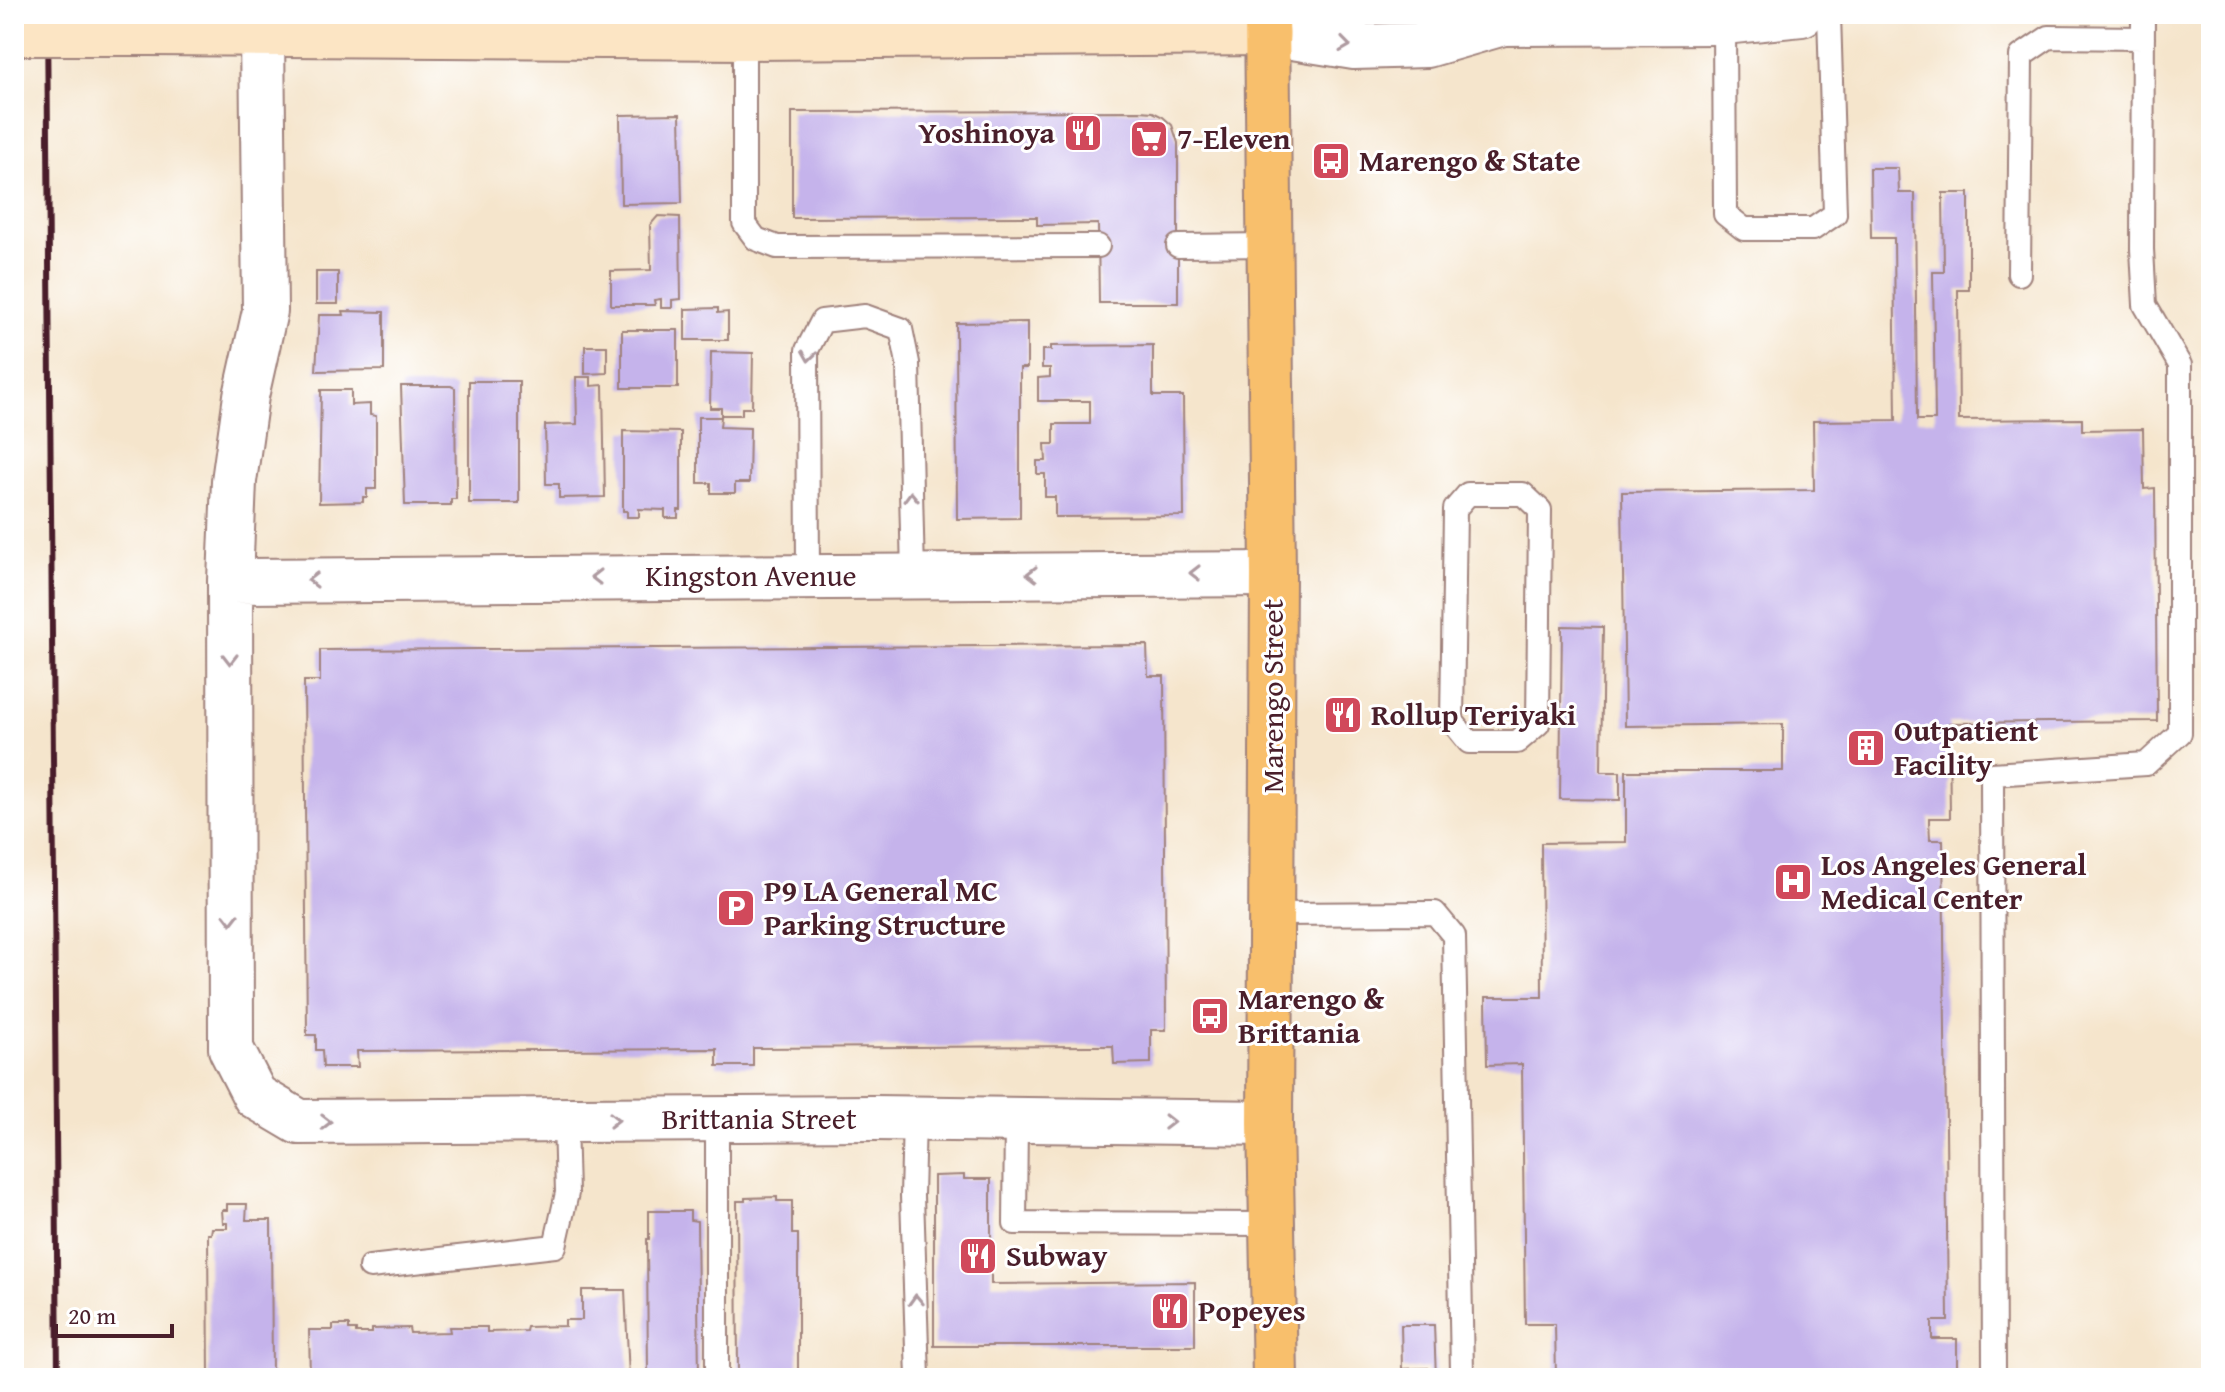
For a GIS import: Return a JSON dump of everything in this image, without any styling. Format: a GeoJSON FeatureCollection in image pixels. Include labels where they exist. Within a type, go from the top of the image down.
{"type":"FeatureCollection","features":[{"type":"Feature","properties":{"kind":"main road"},"geometry":{"type":"LineString","coordinates":[[14,33],[262,33],[359,24],[744,37],[910,25],[1268,23]]}},
{"type":"Feature","properties":{"kind":"main road","name":"Marengo Street"},"geometry":{"type":"LineString","coordinates":[[1268,23],[1273,574],[1270,1123],[1275,1378]]}},
{"type":"Feature","properties":{"kind":"street"},"geometry":{"type":"LineString","coordinates":[[1268,23],[1307,14]]}},
{"type":"Feature","properties":{"kind":"street"},"geometry":{"type":"LineString","coordinates":[[1268,23],[1354,47],[1427,45],[1493,18],[1724,22],[1802,14]]}},
{"type":"Feature","properties":{"kind":"street"},"geometry":{"type":"LineString","coordinates":[[230,581],[234,481],[246,396],[265,311],[262,33]]}},
{"type":"Feature","properties":{"kind":"street","name":"Kingston Avenue"},"geometry":{"type":"LineString","coordinates":[[230,581],[1273,574]]}},
{"type":"Feature","properties":{"kind":"street","name":"Brittania Street"},"geometry":{"type":"LineString","coordinates":[[230,581],[231,1049],[255,1096],[299,1122],[914,1118],[1270,1123]]}},
{"type":"Feature","properties":{"kind":"lane"},"geometry":{"type":"LineString","coordinates":[[1724,22],[1725,214],[1744,229],[1813,229],[1835,214],[1829,14]]}},
{"type":"Feature","properties":{"kind":"lane"},"geometry":{"type":"LineString","coordinates":[[1994,1378],[1992,774],[2146,764],[2180,733],[2180,365],[2145,305],[2142,249],[2143,14]]}},
{"type":"Feature","properties":{"kind":"lane"},"geometry":{"type":"LineString","coordinates":[[744,37],[744,223],[756,239],[777,247],[1098,246]]}},
{"type":"Feature","properties":{"kind":"lane"},"geometry":{"type":"LineString","coordinates":[[2019,274],[2021,56],[2049,37],[2143,38]]}},
{"type":"Feature","properties":{"kind":"lane"},"geometry":{"type":"LineString","coordinates":[[1178,246],[1271,245]]}},
{"type":"Feature","properties":{"kind":"lane"},"geometry":{"type":"LineString","coordinates":[[808,576],[807,350],[822,321],[865,316],[901,329],[908,363],[913,575]]}},
{"type":"Feature","properties":{"kind":"lane"},"geometry":{"type":"LineString","coordinates":[[1468,494],[1523,494],[1540,510],[1538,724],[1517,742],[1469,742],[1452,721],[1454,572],[1455,509],[1468,494]]}},
{"type":"Feature","properties":{"kind":"lane"},"geometry":{"type":"LineString","coordinates":[[1273,914],[1435,913],[1454,936],[1462,1373]]}},
{"type":"Feature","properties":{"kind":"lane"},"geometry":{"type":"LineString","coordinates":[[914,1118],[912,1196],[918,1378],[935,1378]]}},
{"type":"Feature","properties":{"kind":"lane"},"geometry":{"type":"LineString","coordinates":[[1016,1120],[1015,1223],[1273,1224]]}},
{"type":"Feature","properties":{"kind":"lane"},"geometry":{"type":"LineString","coordinates":[[717,1121],[717,1378]]}},
{"type":"Feature","properties":{"kind":"lane"},"geometry":{"type":"LineString","coordinates":[[370,1267],[555,1246],[567,1193],[565,1122]]}},
{"type":"Feature","properties":{"kind":"building"},"geometry":{"type":"Polygon","coordinates":[[[1140,111],[1163,117],[1172,125],[1178,143],[1178,303],[1099,303],[1098,224],[1037,225],[1037,217],[792,218],[792,112],[1140,111]]]}},
{"type":"Feature","properties":{"kind":"building"},"geometry":{"type":"Polygon","coordinates":[[[680,114],[682,203],[621,204],[620,115],[680,114]]]}},
{"type":"Feature","properties":{"kind":"building","name":"Outpatient Facility"},"geometry":{"type":"Polygon","coordinates":[[[1870,168],[1898,168],[1899,193],[1915,193],[1917,420],[1935,420],[1933,272],[1944,272],[1943,193],[1969,193],[1969,290],[1958,290],[1959,420],[2082,419],[2082,430],[2143,429],[2144,489],[2155,488],[2157,721],[1949,723],[1950,818],[1929,818],[1930,840],[1943,840],[1948,1321],[1932,1321],[1932,1339],[1957,1339],[1957,1378],[1556,1378],[1555,1324],[1525,1324],[1522,1064],[1487,1065],[1486,997],[1542,997],[1541,843],[1626,842],[1626,771],[1783,771],[1783,724],[1625,726],[1622,492],[1814,490],[1813,421],[1896,420],[1894,238],[1871,238],[1870,168]]]}},
{"type":"Feature","properties":{"kind":"building"},"geometry":{"type":"Polygon","coordinates":[[[658,216],[680,217],[681,299],[672,300],[672,308],[661,308],[661,299],[654,300],[655,305],[611,305],[611,271],[651,270],[650,225],[658,216]]]}},
{"type":"Feature","properties":{"kind":"building"},"geometry":{"type":"Polygon","coordinates":[[[316,272],[338,272],[338,304],[316,304],[316,272]]]}},
{"type":"Feature","properties":{"kind":"building"},"geometry":{"type":"Polygon","coordinates":[[[718,308],[718,313],[728,312],[728,340],[685,340],[685,309],[718,308]]]}},
{"type":"Feature","properties":{"kind":"building"},"geometry":{"type":"Polygon","coordinates":[[[343,311],[384,312],[384,370],[316,371],[319,315],[344,315],[343,311]]]}},
{"type":"Feature","properties":{"kind":"building"},"geometry":{"type":"Polygon","coordinates":[[[1027,322],[1027,368],[1020,368],[1020,518],[957,519],[956,323],[1027,322]]]}},
{"type":"Feature","properties":{"kind":"building"},"geometry":{"type":"Polygon","coordinates":[[[622,330],[678,330],[678,388],[622,388],[622,330]]]}},
{"type":"Feature","properties":{"kind":"building"},"geometry":{"type":"Polygon","coordinates":[[[1153,345],[1153,396],[1183,396],[1184,516],[1055,517],[1055,497],[1045,497],[1045,474],[1037,474],[1037,461],[1046,461],[1045,444],[1054,444],[1054,424],[1090,424],[1090,401],[1038,401],[1038,378],[1050,377],[1050,368],[1042,368],[1042,350],[1051,350],[1051,346],[1153,345]]]}},
{"type":"Feature","properties":{"kind":"building"},"geometry":{"type":"Polygon","coordinates":[[[585,346],[607,346],[607,373],[585,374],[585,346]]]}},
{"type":"Feature","properties":{"kind":"building"},"geometry":{"type":"Polygon","coordinates":[[[711,352],[753,353],[752,408],[742,408],[742,415],[721,415],[721,408],[710,408],[711,352]]]}},
{"type":"Feature","properties":{"kind":"building"},"geometry":{"type":"Polygon","coordinates":[[[576,377],[591,377],[591,386],[603,385],[605,497],[559,498],[559,484],[546,484],[545,425],[577,424],[576,377]]]}},
{"type":"Feature","properties":{"kind":"building"},"geometry":{"type":"Polygon","coordinates":[[[469,381],[519,381],[519,503],[469,503],[469,381]]]}},
{"type":"Feature","properties":{"kind":"building"},"geometry":{"type":"Polygon","coordinates":[[[401,386],[455,388],[456,499],[451,499],[451,505],[405,505],[401,386]]]}},
{"type":"Feature","properties":{"kind":"building"},"geometry":{"type":"Polygon","coordinates":[[[321,390],[351,390],[351,405],[370,404],[370,415],[376,416],[376,489],[367,489],[363,502],[319,503],[321,390]]]}},
{"type":"Feature","properties":{"kind":"building"},"geometry":{"type":"Polygon","coordinates":[[[698,417],[721,417],[720,427],[750,428],[749,483],[735,483],[735,493],[711,493],[711,483],[698,483],[698,417]]]}},
{"type":"Feature","properties":{"kind":"building"},"geometry":{"type":"Polygon","coordinates":[[[623,431],[681,432],[681,510],[678,510],[678,518],[665,518],[665,510],[639,509],[639,517],[627,517],[627,511],[623,511],[623,431]]]}},
{"type":"Feature","properties":{"kind":"building"},"geometry":{"type":"Polygon","coordinates":[[[1562,626],[1603,627],[1601,772],[1620,772],[1620,800],[1560,799],[1562,626]]]}},
{"type":"Feature","properties":{"kind":"building","name":"P9 LA General MC Parking Structure"},"geometry":{"type":"Polygon","coordinates":[[[1147,645],[1148,676],[1164,676],[1166,1030],[1151,1030],[1151,1063],[1114,1064],[1113,1046],[1089,1046],[753,1048],[753,1066],[717,1066],[717,1049],[357,1051],[358,1067],[323,1067],[322,1050],[316,1050],[316,1035],[307,1035],[304,681],[320,681],[320,650],[1147,645]]]}},
{"type":"Feature","properties":{"kind":"building"},"geometry":{"type":"Polygon","coordinates":[[[964,1175],[964,1179],[991,1179],[991,1284],[1195,1282],[1195,1346],[934,1346],[934,1176],[964,1175]]]}},
{"type":"Feature","properties":{"kind":"building"},"geometry":{"type":"Polygon","coordinates":[[[777,1197],[777,1201],[792,1201],[792,1234],[798,1234],[798,1378],[738,1378],[737,1201],[777,1197]]]}},
{"type":"Feature","properties":{"kind":"building"},"geometry":{"type":"Polygon","coordinates":[[[227,1204],[247,1204],[246,1220],[271,1220],[272,1378],[209,1378],[208,1234],[211,1234],[212,1228],[227,1228],[227,1223],[223,1223],[222,1210],[227,1210],[227,1204]]]}},
{"type":"Feature","properties":{"kind":"building"},"geometry":{"type":"Polygon","coordinates":[[[649,1211],[690,1211],[690,1220],[697,1221],[699,1378],[648,1378],[649,1211]]]}},
{"type":"Feature","properties":{"kind":"building"},"geometry":{"type":"Polygon","coordinates":[[[582,1290],[625,1290],[629,1378],[310,1378],[309,1330],[333,1330],[333,1325],[349,1325],[349,1330],[356,1330],[356,1333],[372,1333],[372,1329],[409,1328],[410,1333],[450,1332],[449,1327],[487,1327],[487,1332],[565,1326],[565,1320],[582,1320],[582,1290]]]}},
{"type":"Feature","properties":{"kind":"building"},"geometry":{"type":"Polygon","coordinates":[[[1401,1325],[1434,1325],[1436,1378],[1428,1378],[1428,1368],[1402,1369],[1401,1325]]]}},
{"type":"Feature","properties":{"kind":"railway"},"geometry":{"type":"LineString","coordinates":[[47,14],[58,1378]]}},
{"type":"Feature","properties":{"kind":"place","name":"Yoshinoya"},"geometry":{"type":"Point","coordinates":[1083,133]}},
{"type":"Feature","properties":{"kind":"place","name":"7-Eleven"},"geometry":{"type":"Point","coordinates":[1149,139]}},
{"type":"Feature","properties":{"kind":"place","name":"Marengo & State"},"geometry":{"type":"Point","coordinates":[1331,161]}},
{"type":"Feature","properties":{"kind":"place","name":"Rollup Teriyaki"},"geometry":{"type":"Point","coordinates":[1343,715]}},
{"type":"Feature","properties":{"kind":"place","name":"Outpatient Facility"},"geometry":{"type":"Point","coordinates":[1866,748]}},
{"type":"Feature","properties":{"kind":"place","name":"Los Angeles General Medical Center"},"geometry":{"type":"Point","coordinates":[1793,882]}},
{"type":"Feature","properties":{"kind":"place","name":"P9 LA General MC Parking Structure"},"geometry":{"type":"Point","coordinates":[736,908]}},
{"type":"Feature","properties":{"kind":"place","name":"Marengo & Brittania"},"geometry":{"type":"Point","coordinates":[1210,1016]}},
{"type":"Feature","properties":{"kind":"place","name":"Subway"},"geometry":{"type":"Point","coordinates":[978,1256]}},
{"type":"Feature","properties":{"kind":"place","name":"Popeyes"},"geometry":{"type":"Point","coordinates":[1170,1311]}}]}
